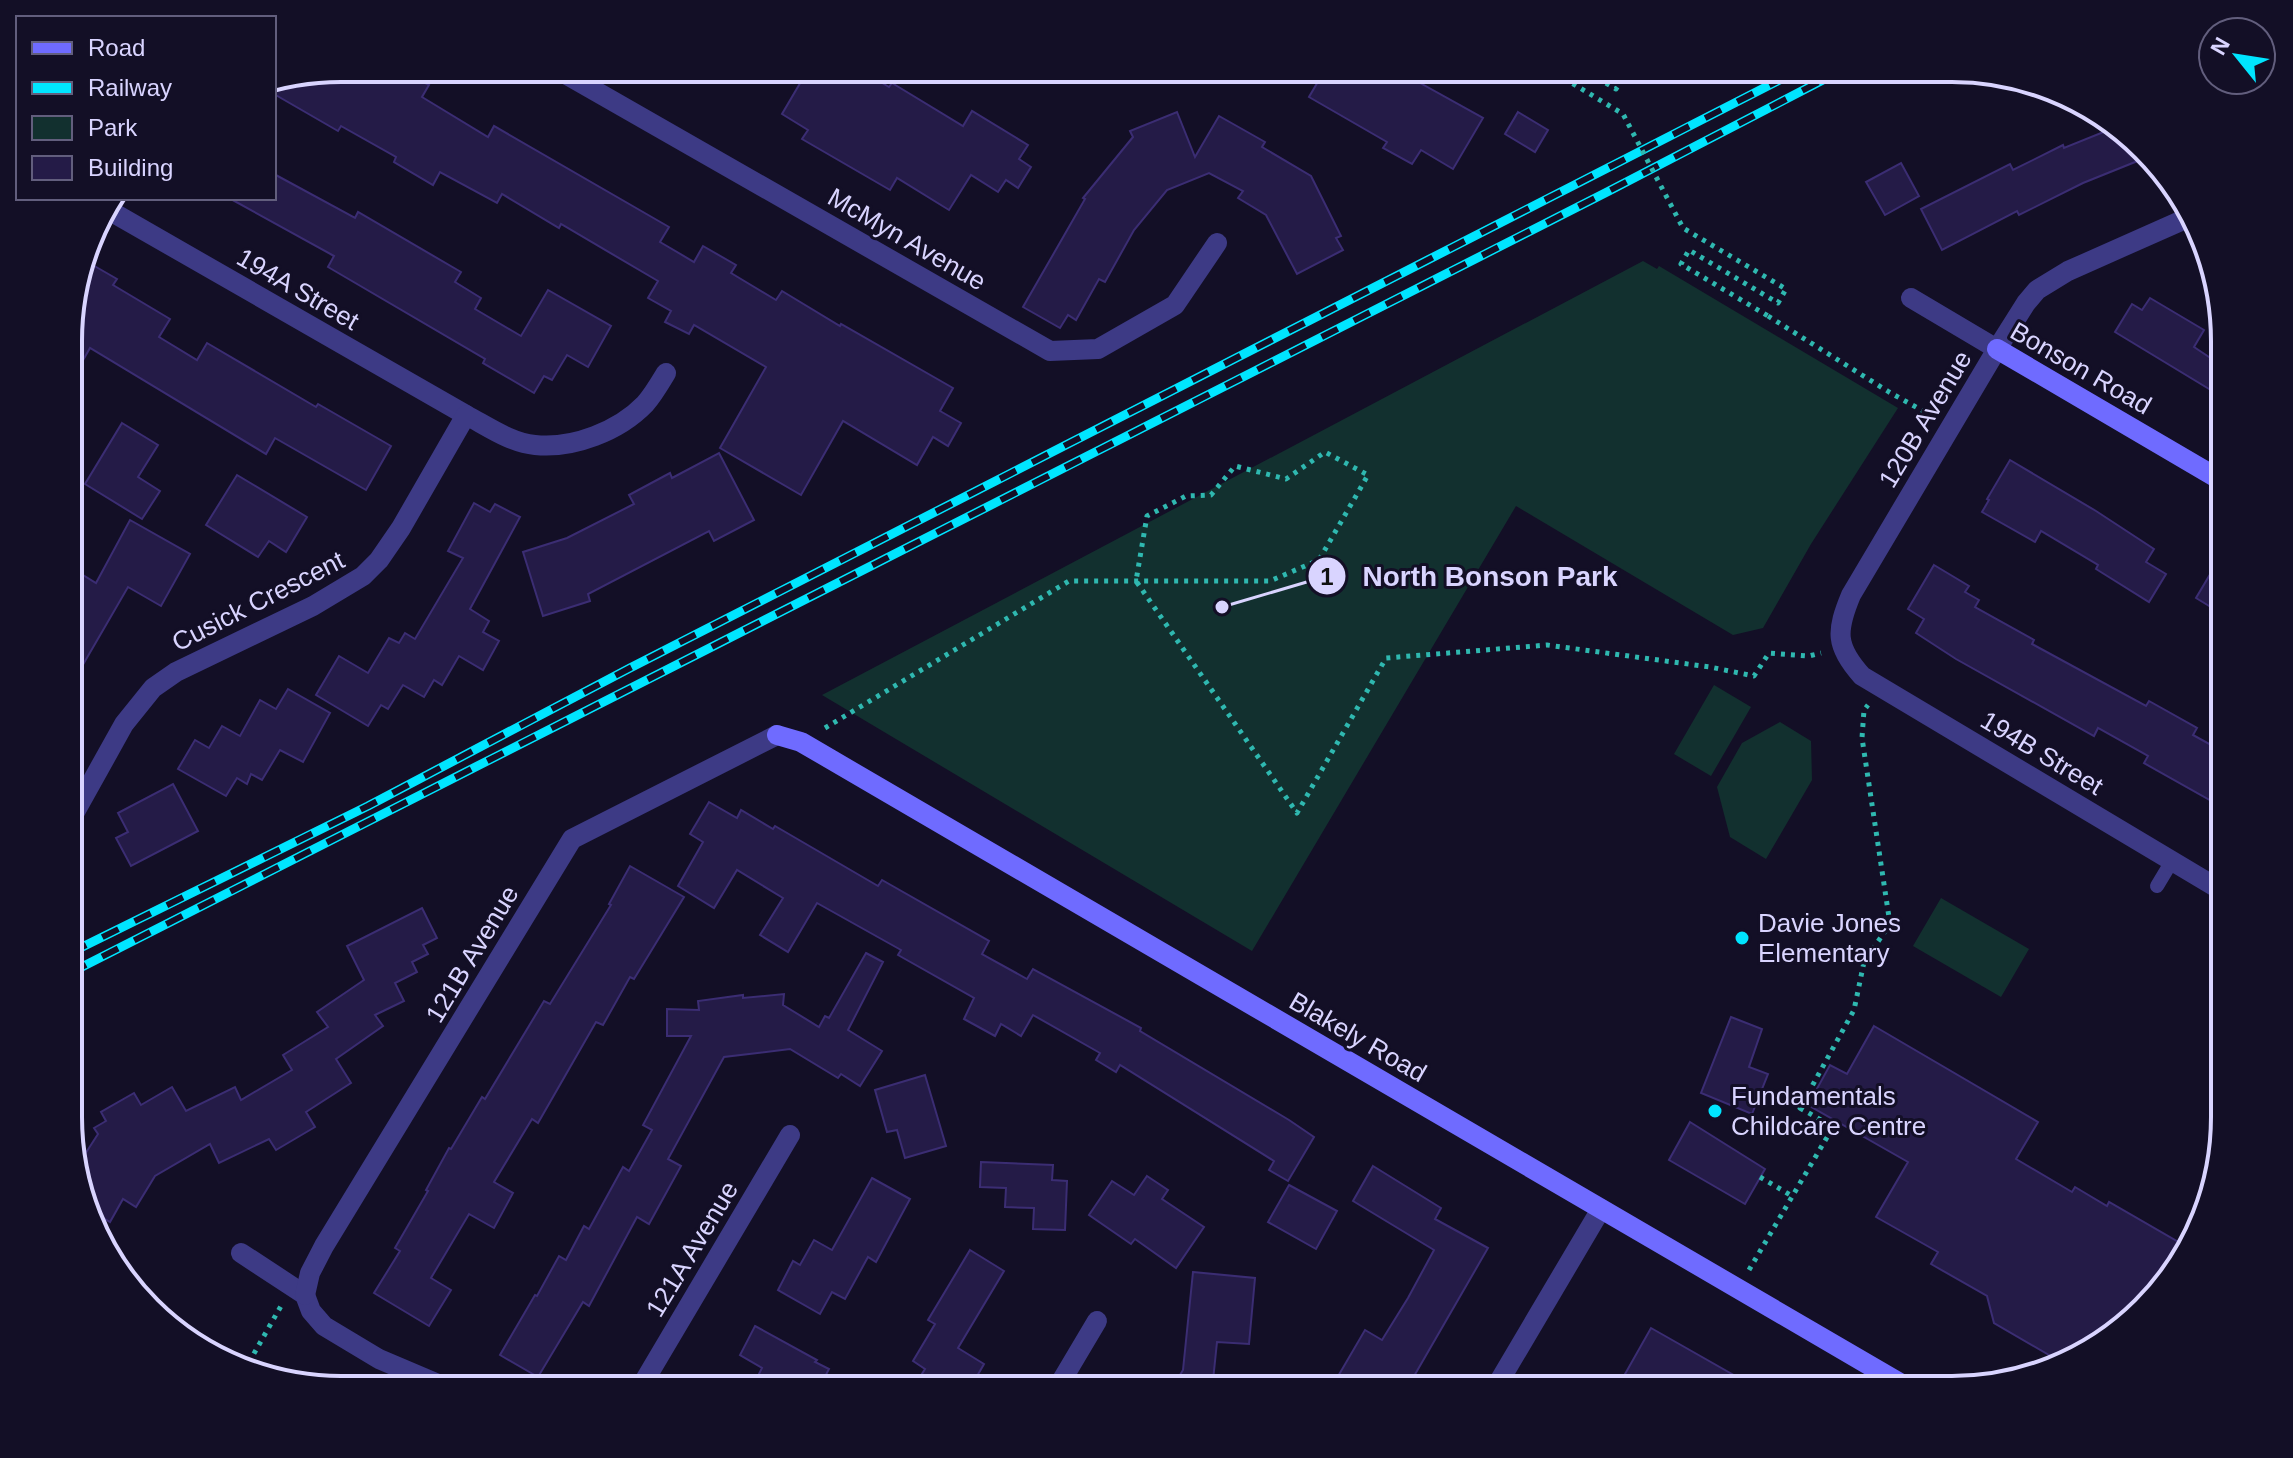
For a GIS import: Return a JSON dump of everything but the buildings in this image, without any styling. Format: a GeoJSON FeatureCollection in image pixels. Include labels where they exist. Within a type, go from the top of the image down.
{"type":"FeatureCollection","features":[{"type":"Feature","properties":{"kind":"street","name":"McMyn Avenue"},"geometry":{"type":"LineString","coordinates":[[581,83],[1050,351],[1098,349],[1175,305],[1217,243]]}},
{"type":"Feature","properties":{"kind":"street","name":"194A Street"},"geometry":{"type":"LineString","coordinates":[[116,214],[466,415]]}},
{"type":"Feature","properties":{"kind":"street","name":"120B Avenue"},"geometry":{"type":"LineString","coordinates":[[1842,648],[1839,636],[1842,618],[1851,595],[2026,303],[2037,290],[2068,271],[2181,221]]}},
{"type":"Feature","properties":{"kind":"street","name":"Bonson Road"},"geometry":{"type":"LineString","coordinates":[[1911,298],[2210,474]]}},
{"type":"Feature","properties":{"kind":"street"},"geometry":{"type":"LineString","coordinates":[[466,415],[535,445],[577,441],[629,418],[647,402],[666,373]]}},
{"type":"Feature","properties":{"kind":"street","name":"Cusick Crescent"},"geometry":{"type":"LineString","coordinates":[[82,799],[124,724],[153,688],[176,672],[313,606],[363,576],[379,560],[401,528],[466,415]]}},
{"type":"Feature","properties":{"kind":"street","name":"194B Street"},"geometry":{"type":"LineString","coordinates":[[1842,648],[1862,676],[2210,884]]}},
{"type":"Feature","properties":{"kind":"street","name":"Blakely Road"},"geometry":{"type":"LineString","coordinates":[[777,735],[801,742],[1886,1375]]}},
{"type":"Feature","properties":{"kind":"street","name":"121B Avenue"},"geometry":{"type":"LineString","coordinates":[[299,1291],[572,839],[777,735]]}},
{"type":"Feature","properties":{"kind":"street","name":"121A Avenue"},"geometry":{"type":"LineString","coordinates":[[647,1376],[790,1135]]}},
{"type":"Feature","properties":{"kind":"street"},"geometry":{"type":"LineString","coordinates":[[1503,1375],[1601,1209]]}},
{"type":"Feature","properties":{"kind":"street"},"geometry":{"type":"LineString","coordinates":[[241,1253],[299,1291],[324,1326],[379,1359],[419,1376]]}},
{"type":"Feature","properties":{"kind":"street"},"geometry":{"type":"LineString","coordinates":[[1065,1376],[1097,1321]]}},
{"type":"Feature","properties":{"kind":"lane"},"geometry":{"type":"LineString","coordinates":[[2157,886],[2172,861]]}},
{"type":"Feature","properties":{"kind":"path"},"geometry":{"type":"LineString","coordinates":[[1571,82],[1623,114],[1683,228],[1786,289],[1778,303],[1689,250],[1681,264],[1950,428]]}},
{"type":"Feature","properties":{"kind":"path"},"geometry":{"type":"LineString","coordinates":[[1604,82],[1616,89],[1620,82]]}},
{"type":"Feature","properties":{"kind":"path"},"geometry":{"type":"LineString","coordinates":[[801,742],[1069,581],[1136,581],[1270,581],[1319,560],[1368,475],[1325,452],[1286,479],[1235,466],[1211,495],[1186,496],[1147,516],[1136,581],[1297,813],[1386,658],[1547,645],[1754,676],[1769,653],[1809,656],[1842,648]]}},
{"type":"Feature","properties":{"kind":"path"},"geometry":{"type":"LineString","coordinates":[[1738,1289],[1833,1127],[1800,1108],[1854,1010],[1864,962],[1890,924],[1862,738],[1864,710],[1884,690]]}},
{"type":"Feature","properties":{"kind":"path"},"geometry":{"type":"LineString","coordinates":[[1760,1177],[1792,1196]]}},
{"type":"Feature","properties":{"kind":"path"},"geometry":{"type":"LineString","coordinates":[[252,1360],[299,1291]]}},
{"type":"Feature","properties":{"kind":"green space"},"geometry":{"type":"Polygon","coordinates":[[[1643,261],[1657,269],[1659,266],[1898,408],[1811,544],[1763,628],[1733,635],[1516,506],[1252,951],[822,695],[1643,261]]]}},
{"type":"Feature","properties":{"kind":"green space"},"geometry":{"type":"Polygon","coordinates":[[[1714,685],[1751,707],[1711,776],[1674,754],[1714,685]]]}},
{"type":"Feature","properties":{"kind":"green space"},"geometry":{"type":"Polygon","coordinates":[[[1780,722],[1811,741],[1812,780],[1766,859],[1730,837],[1717,787],[1742,743],[1780,722]]]}},
{"type":"Feature","properties":{"kind":"green space"},"geometry":{"type":"Polygon","coordinates":[[[1941,898],[2029,949],[2001,997],[1913,946],[1941,898]]]}},
{"type":"Feature","properties":{"kind":"railway"},"geometry":{"type":"LineString","coordinates":[[82,947],[368,806],[630,668],[1775,82]]}},
{"type":"Feature","properties":{"kind":"railway"},"geometry":{"type":"LineString","coordinates":[[82,967],[1819,82]]}},
{"type":"Feature","properties":{"kind":"place","name":"North Bonson Park"},"geometry":{"type":"Point","coordinates":[1222,607]}},
{"type":"Feature","properties":{"kind":"place","name":"Davie Jones Elementary"},"geometry":{"type":"Point","coordinates":[1742,938]}},
{"type":"Feature","properties":{"kind":"place","name":"Fundamentals Childcare Centre"},"geometry":{"type":"Point","coordinates":[1715,1111]}}]}
